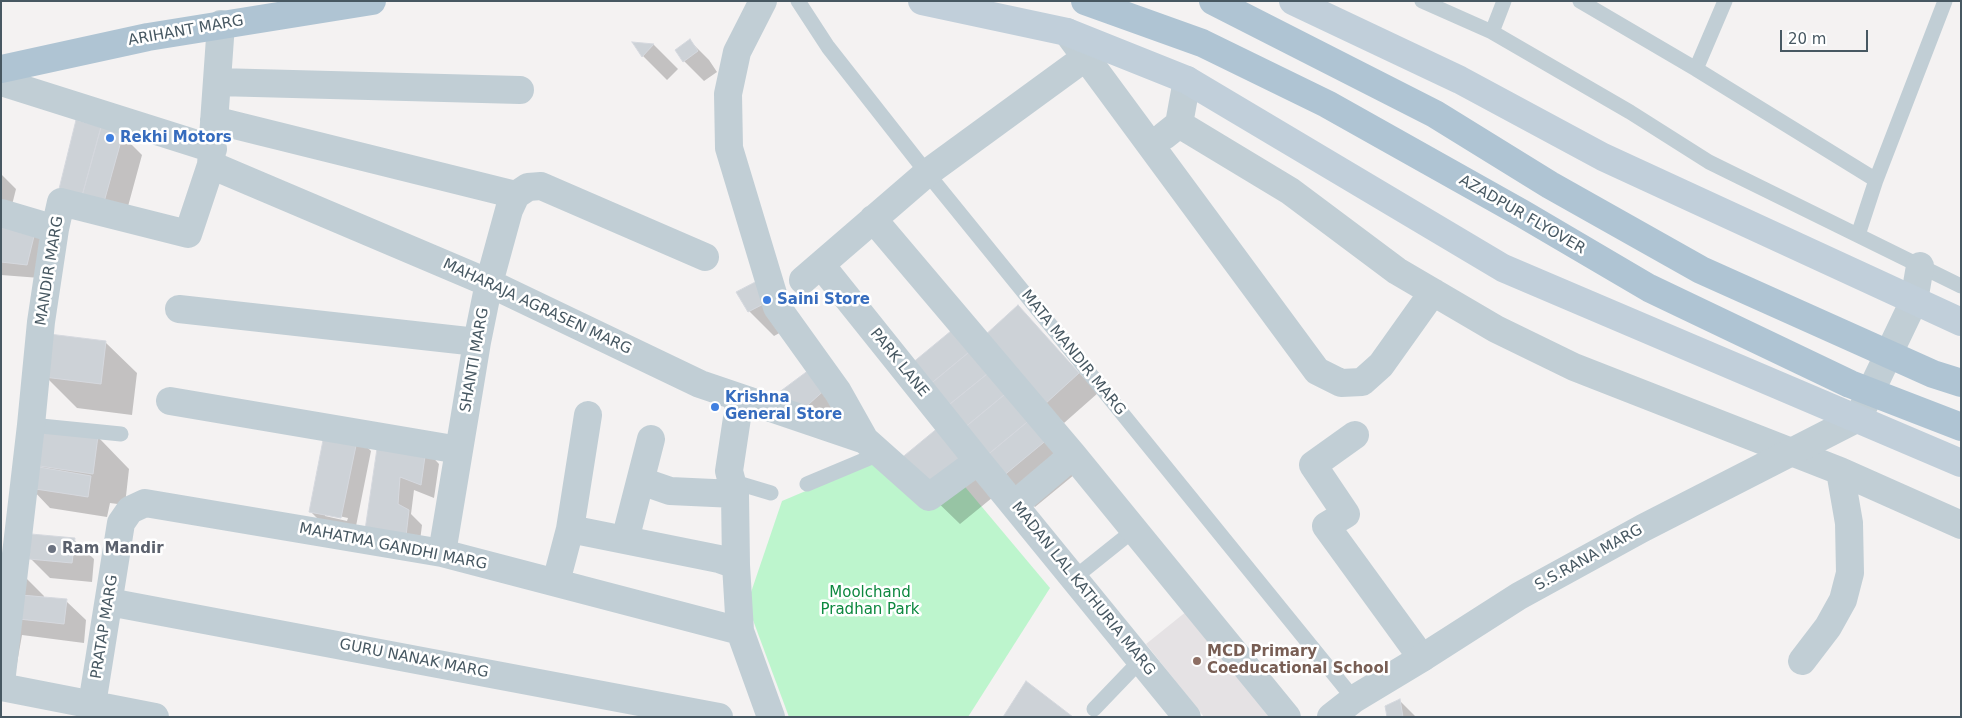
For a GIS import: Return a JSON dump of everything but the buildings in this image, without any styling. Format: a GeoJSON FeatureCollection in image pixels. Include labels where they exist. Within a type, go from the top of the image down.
{"type":"FeatureCollection","features":[{"type":"Feature","properties":{"kind":"main road","name":"ARIHANT MARG"},"geometry":{"type":"LineString","coordinates":[[1,69],[148,37],[372,1]]}},
{"type":"Feature","properties":{"kind":"main road"},"geometry":{"type":"LineString","coordinates":[[922,1],[1067,32],[1187,80],[1503,268],[1961,463]]}},
{"type":"Feature","properties":{"kind":"main road","name":"AZADPUR FLYOVER"},"geometry":{"type":"LineString","coordinates":[[1085,1],[1202,43],[1327,104],[1523,214],[1648,288],[1850,384],[1961,427]]}},
{"type":"Feature","properties":{"kind":"main road"},"geometry":{"type":"LineString","coordinates":[[1213,1],[1435,114],[1550,185],[1701,270],[1933,374],[1961,383]]}},
{"type":"Feature","properties":{"kind":"main road"},"geometry":{"type":"LineString","coordinates":[[1294,1],[1460,80],[1603,157],[1961,322]]}},
{"type":"Feature","properties":{"kind":"street"},"geometry":{"type":"LineString","coordinates":[[763,1],[737,52],[728,94],[729,148],[776,307],[838,392],[873,446],[929,497],[978,461]]}},
{"type":"Feature","properties":{"kind":"street","name":"MANDIR MARG"},"geometry":{"type":"LineString","coordinates":[[1,684],[10,521],[31,425],[41,322],[61,202],[188,234],[212,157],[221,24]]}},
{"type":"Feature","properties":{"kind":"street"},"geometry":{"type":"LineString","coordinates":[[1067,32],[1317,371],[1340,383],[1362,382],[1380,365],[1433,292]]}},
{"type":"Feature","properties":{"kind":"street"},"geometry":{"type":"LineString","coordinates":[[1086,57],[927,173],[873,219],[1073,455],[1287,717]]}},
{"type":"Feature","properties":{"kind":"street"},"geometry":{"type":"LineString","coordinates":[[1152,146],[1179,124],[1187,80]]}},
{"type":"Feature","properties":{"kind":"street","name":"MAHARAJA AGRASEN MARG"},"geometry":{"type":"LineString","coordinates":[[1,82],[212,157],[489,283],[700,384],[873,446]]}},
{"type":"Feature","properties":{"kind":"street"},"geometry":{"type":"LineString","coordinates":[[217,82],[520,90]]}},
{"type":"Feature","properties":{"kind":"street"},"geometry":{"type":"LineString","coordinates":[[214,120],[516,195],[528,187],[540,186],[705,257]]}},
{"type":"Feature","properties":{"kind":"street"},"geometry":{"type":"LineString","coordinates":[[1179,124],[1290,191],[1397,271],[1496,329],[1574,367],[1792,451],[1961,525]]}},
{"type":"Feature","properties":{"kind":"street","name":"SHANTI MARG"},"geometry":{"type":"LineString","coordinates":[[442,553],[477,342],[489,283],[509,210],[516,195]]}},
{"type":"Feature","properties":{"kind":"street"},"geometry":{"type":"LineString","coordinates":[[1,212],[55,229]]}},
{"type":"Feature","properties":{"kind":"street","name":"PARK LANE"},"geometry":{"type":"LineString","coordinates":[[873,219],[812,272],[978,461]]}},
{"type":"Feature","properties":{"kind":"street"},"geometry":{"type":"LineString","coordinates":[[1858,418],[1914,301],[1920,266]]}},
{"type":"Feature","properties":{"kind":"street"},"geometry":{"type":"LineString","coordinates":[[179,309],[477,342]]}},
{"type":"Feature","properties":{"kind":"street"},"geometry":{"type":"LineString","coordinates":[[740,398],[728,471],[733,488],[740,631],[771,717]]}},
{"type":"Feature","properties":{"kind":"street"},"geometry":{"type":"LineString","coordinates":[[170,401],[459,450]]}},
{"type":"Feature","properties":{"kind":"street"},"geometry":{"type":"LineString","coordinates":[[556,582],[570,529],[588,416]]}},
{"type":"Feature","properties":{"kind":"street","name":"S.S.RANA MARG"},"geometry":{"type":"LineString","coordinates":[[1331,717],[1354,699],[1519,596],[1643,528],[1858,418]]}},
{"type":"Feature","properties":{"kind":"street"},"geometry":{"type":"LineString","coordinates":[[1355,435],[1313,465],[1346,514],[1326,526],[1422,658]]}},
{"type":"Feature","properties":{"kind":"street"},"geometry":{"type":"LineString","coordinates":[[625,540],[651,439]]}},
{"type":"Feature","properties":{"kind":"street"},"geometry":{"type":"LineString","coordinates":[[1014,504],[1073,455]]}},
{"type":"Feature","properties":{"kind":"street","name":"MADAN LAL KATHURIA MARG"},"geometry":{"type":"LineString","coordinates":[[978,461],[1187,717]]}},
{"type":"Feature","properties":{"kind":"street"},"geometry":{"type":"LineString","coordinates":[[1802,660],[1828,627],[1843,600],[1850,573],[1849,523],[1840,471]]}},
{"type":"Feature","properties":{"kind":"street"},"geometry":{"type":"LineString","coordinates":[[641,481],[670,491],[733,488]]}},
{"type":"Feature","properties":{"kind":"street","name":"MAHATMA GANDHI MARG"},"geometry":{"type":"LineString","coordinates":[[130,510],[145,503],[442,553],[740,631]]}},
{"type":"Feature","properties":{"kind":"street","name":"PRATAP MARG"},"geometry":{"type":"LineString","coordinates":[[91,711],[121,523],[130,510]]}},
{"type":"Feature","properties":{"kind":"street"},"geometry":{"type":"LineString","coordinates":[[570,529],[736,564]]}},
{"type":"Feature","properties":{"kind":"street","name":"GURU NANAK MARG"},"geometry":{"type":"LineString","coordinates":[[109,602],[707,715]]}},
{"type":"Feature","properties":{"kind":"street"},"geometry":{"type":"LineString","coordinates":[[1,687],[91,711],[155,717]]}},
{"type":"Feature","properties":{"kind":"lane","name":"MATA MANDIR MARG"},"geometry":{"type":"LineString","coordinates":[[798,1],[828,47],[927,173],[1354,699]]}},
{"type":"Feature","properties":{"kind":"lane"},"geometry":{"type":"LineString","coordinates":[[1422,1],[1492,32],[1630,112],[1709,162],[1961,286]]}},
{"type":"Feature","properties":{"kind":"lane"},"geometry":{"type":"LineString","coordinates":[[1492,32],[1504,1]]}},
{"type":"Feature","properties":{"kind":"lane"},"geometry":{"type":"LineString","coordinates":[[1580,1],[1696,69],[1876,180]]}},
{"type":"Feature","properties":{"kind":"lane"},"geometry":{"type":"LineString","coordinates":[[1696,69],[1725,1]]}},
{"type":"Feature","properties":{"kind":"lane"},"geometry":{"type":"LineString","coordinates":[[1858,235],[1876,180],[1944,1]]}},
{"type":"Feature","properties":{"kind":"lane"},"geometry":{"type":"LineString","coordinates":[[31,425],[121,434]]}},
{"type":"Feature","properties":{"kind":"lane"},"geometry":{"type":"LineString","coordinates":[[807,484],[873,446]]}},
{"type":"Feature","properties":{"kind":"lane"},"geometry":{"type":"LineString","coordinates":[[733,488],[771,493]]}},
{"type":"Feature","properties":{"kind":"lane"},"geometry":{"type":"LineString","coordinates":[[1074,578],[1134,530]]}},
{"type":"Feature","properties":{"kind":"lane"},"geometry":{"type":"LineString","coordinates":[[1094,709],[1141,660]]}},
{"type":"Feature","properties":{"kind":"shaded area","name":"MCD Primary Coeducational School"},"geometry":{"type":"Polygon","coordinates":[[[1192,607],[1278,717],[1204,717],[1146,644],[1192,607]]]}},
{"type":"Feature","properties":{"kind":"green space","name":"Moolchand Pradhan Park"},"geometry":{"type":"Polygon","coordinates":[[[872,463],[961,482],[1050,588],[968,717],[789,717],[747,604],[782,501],[872,463]]]}},
{"type":"Feature","properties":{"kind":"place","name":"Rekhi Motors"},"geometry":{"type":"Point","coordinates":[110,138]}},
{"type":"Feature","properties":{"kind":"place","name":"Saini Store"},"geometry":{"type":"Point","coordinates":[767,300]}},
{"type":"Feature","properties":{"kind":"place","name":"Krishna General Store"},"geometry":{"type":"Point","coordinates":[715,407]}},
{"type":"Feature","properties":{"kind":"place","name":"Ram Mandir"},"geometry":{"type":"Point","coordinates":[52,549]}},
{"type":"Feature","properties":{"kind":"place","name":"MCD Primary Coeducational School"},"geometry":{"type":"Point","coordinates":[1197,661]}}]}
